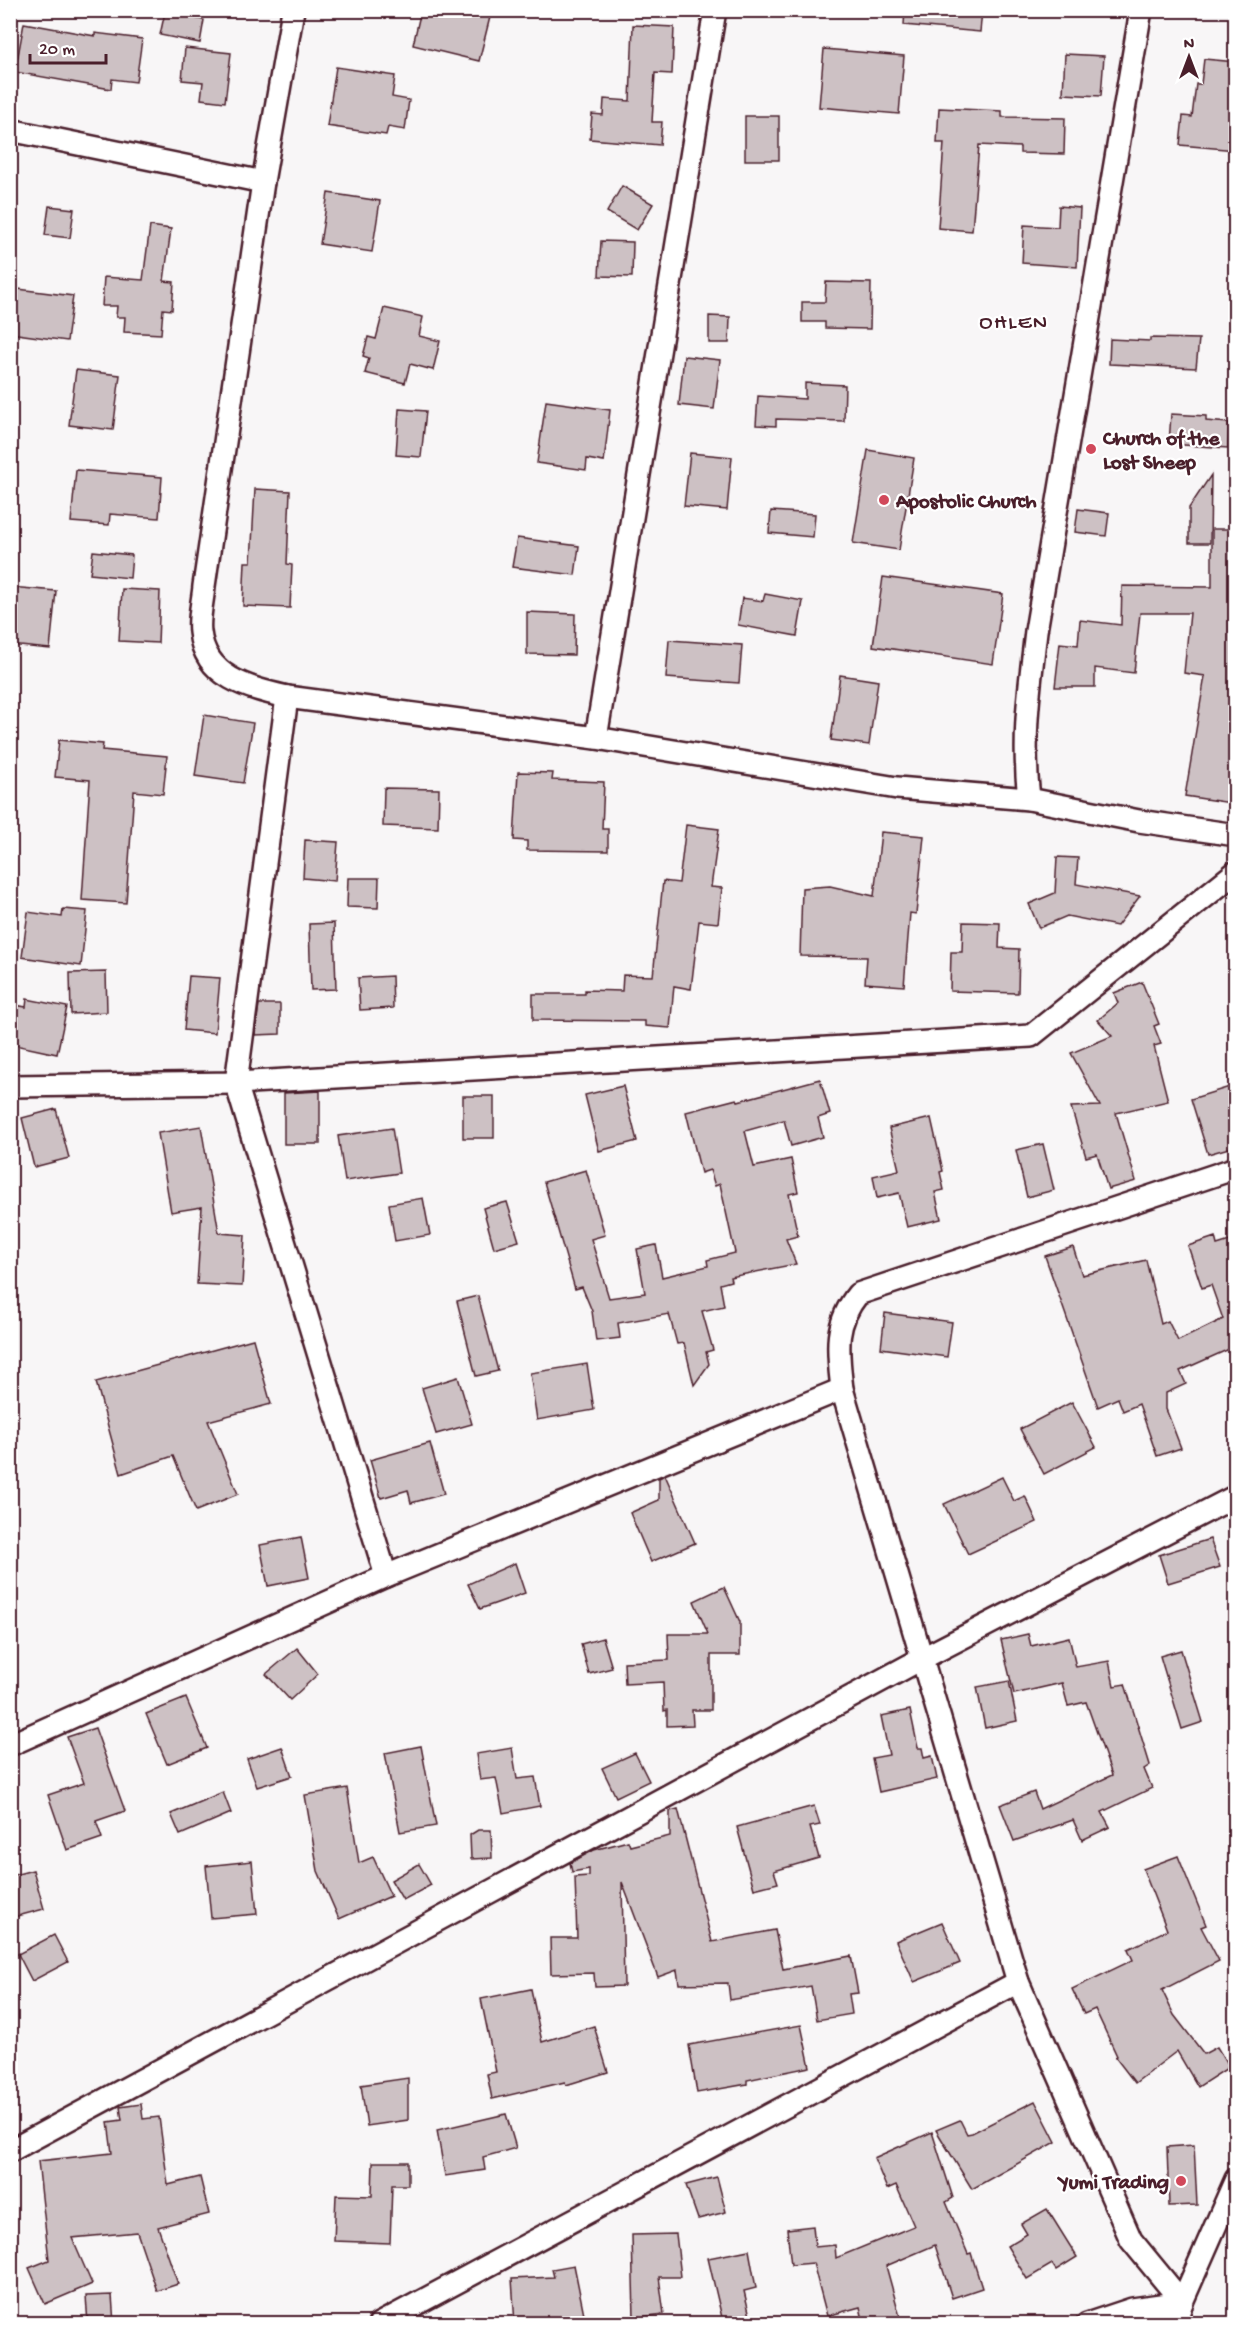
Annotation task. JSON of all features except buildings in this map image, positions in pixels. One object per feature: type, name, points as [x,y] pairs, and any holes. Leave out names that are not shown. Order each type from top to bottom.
[{"type":"street","points":[[293,10],[263,182],[199,630],[203,649],[211,664],[243,686],[286,697],[596,738],[897,788],[1029,799],[1139,821],[1236,835]]},
{"type":"street","points":[[596,738],[715,10]]},
{"type":"street","points":[[1029,799],[1024,757],[1026,714],[1036,631],[1142,10]]},
{"type":"street","points":[[10,130],[263,182]]},
{"type":"street","points":[[286,697],[236,1083],[386,1576]]},
{"type":"street","points":[[10,1086],[236,1083],[1031,1036],[1236,872]]},
{"type":"street","points":[[1182,2302],[1131,2240],[1018,1982],[842,1389],[837,1346],[845,1311],[858,1294],[1236,1168]]},
{"type":"street","points":[[10,1745],[386,1576],[842,1389]]},
{"type":"street","points":[[10,2151],[923,1658],[1236,1496]]},
{"type":"street","points":[[379,2324],[1018,1982]]},
{"type":"street","points":[[1175,2324],[1182,2302],[1236,2179]]},
{"type":"street","points":[[1087,2324],[1132,2308],[1182,2302]]},
{"type":"place","name":"Church of the Lost Sheep","points":[[1091,449]]},
{"type":"place","name":"Apostolic Church","points":[[884,500]]},
{"type":"place","name":"Yumi Trading","points":[[1181,2181]]},
{"type":"district","name":"OHLEN","points":[[1014,320]]}]
